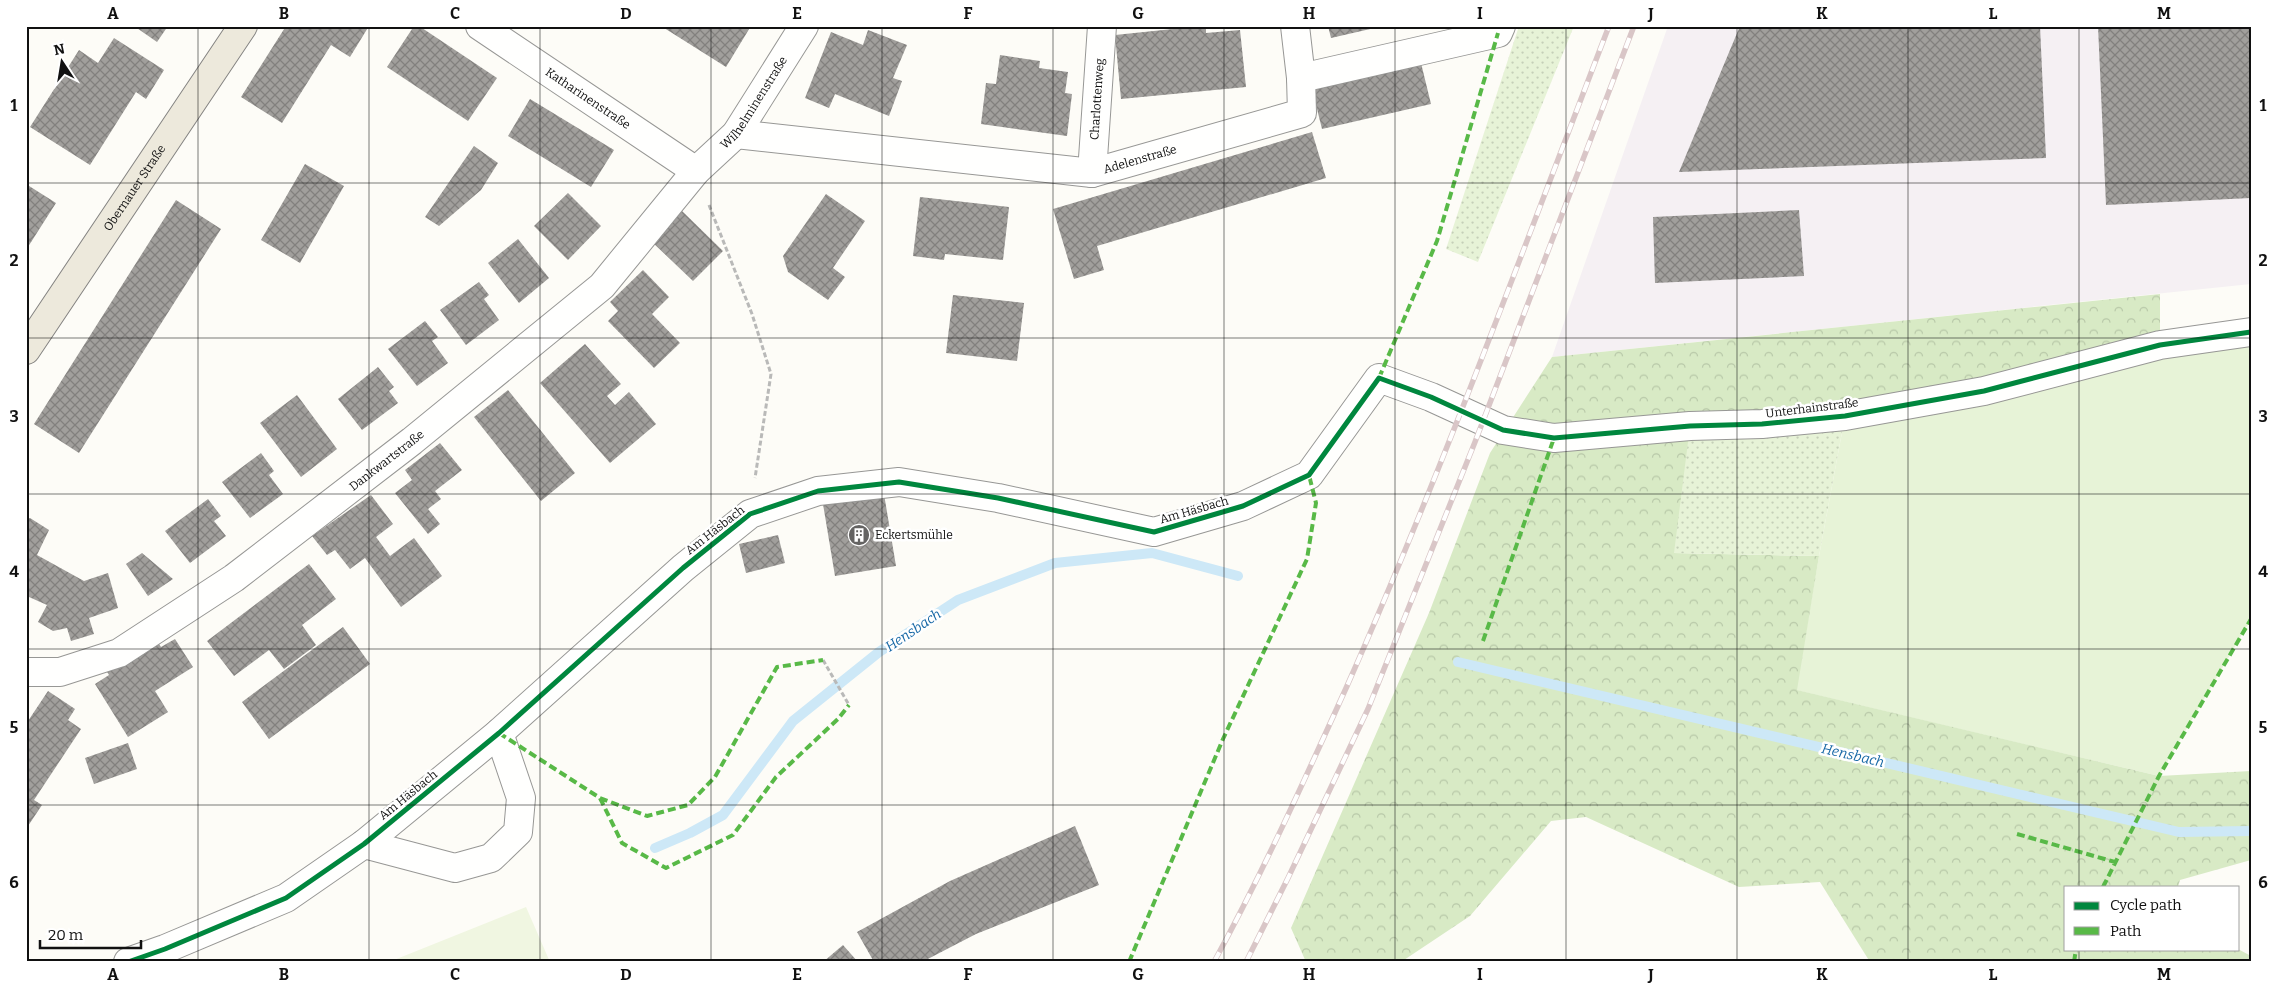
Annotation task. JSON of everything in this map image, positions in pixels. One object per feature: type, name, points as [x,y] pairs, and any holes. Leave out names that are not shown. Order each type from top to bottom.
[{"type":"main road","name":"Obernauer Straße","points":[[26,350],[243,26]]},
{"type":"street","name":"Katharinenstraße","points":[[480,26],[696,171]]},
{"type":"street","name":"Wilhelminenstraße","points":[[696,171],[736,134],[804,26]]},
{"type":"street","name":"Charlottenweg","points":[[1092,173],[1102,26]]},
{"type":"street","points":[[1295,26],[1301,78],[1500,30]]},
{"type":"street","name":"Adelenstraße","points":[[736,134],[1092,173],[1302,113],[1301,78]]},
{"type":"street","name":"Dankwartstraße","points":[[26,672],[60,672],[119,653],[234,578],[412,441],[602,286],[696,171]]},
{"type":"street","name":"Unterhainstraße","points":[[1379,378],[1431,396],[1503,430],[1554,438],[1690,426],[1762,424],[1845,416],[1984,391],[2160,346],[2251,332]]},
{"type":"street","name":"Am Häsbach","points":[[128,962],[165,949],[286,898],[364,844],[499,733],[683,568],[750,514],[818,491],[898,482],[998,498],[1154,532],[1243,506],[1309,475],[1379,378]]},
{"type":"street","points":[[364,844],[455,868],[491,858],[518,832],[521,798],[499,733]]},
{"type":"path","points":[[696,171],[752,314],[771,374],[750,514]]},
{"type":"path","points":[[823,660],[849,705]]},
{"type":"shaded area","points":[[1668,26],[2251,26],[2251,284],[1552,357]]},
{"type":"green space","points":[[1519,26],[1574,26],[1478,262],[1446,249]]},
{"type":"green space","points":[[2160,294],[2160,345],[1845,416],[1674,553],[1819,556],[1797,690],[2159,776],[2251,771],[2251,860],[2180,880],[2178,886],[2064,886],[2064,950],[2240,950],[2251,956],[2251,962],[1870,962],[1820,882],[1739,887],[1586,817],[1551,821],[1470,916],[1401,962],[1306,962],[1291,928],[1429,613],[1490,453],[1552,357]]},
{"type":"green space","points":[[2251,332],[2251,619],[2159,776],[1796,690],[1845,416]]},
{"type":"green space","points":[[1845,416],[1819,556],[1674,553],[1690,426]]},
{"type":"green space","points":[[526,907],[550,962],[389,962]]},
{"type":"building","points":[[134,26],[168,26],[157,42]]},
{"type":"building","points":[[286,26],[369,26],[350,57],[331,45],[282,123],[241,97]]},
{"type":"building","points":[[414,26],[419,26],[497,78],[468,121],[387,67]]},
{"type":"building","points":[[661,26],[751,26],[726,67]]},
{"type":"building","points":[[1206,26],[1206,33],[1240,30],[1246,87],[1121,99],[1115,35]]},
{"type":"building","points":[[1328,26],[1378,26],[1379,27],[1331,38]]},
{"type":"building","points":[[1740,26],[2040,26],[2046,158],[1679,172]]},
{"type":"building","points":[[2098,26],[2251,26],[2251,198],[2106,205]]},
{"type":"building","points":[[868,30],[907,45],[893,78],[902,81],[889,116],[835,94],[829,108],[805,98],[831,32],[863,45]]},
{"type":"building","points":[[114,38],[164,70],[146,99],[136,92],[90,165],[30,127],[79,50],[98,63]]},
{"type":"building","points":[[1000,55],[1040,61],[1039,68],[1068,72],[1065,93],[1072,94],[1067,136],[981,124],[986,83],[996,84]]},
{"type":"building","points":[[1421,63],[1431,104],[1322,129],[1312,89]]},
{"type":"building","points":[[530,99],[614,150],[591,187],[508,136]]},
{"type":"building","points":[[1312,132],[1326,178],[1097,246],[1104,270],[1074,279],[1053,209]]},
{"type":"building","points":[[474,146],[498,163],[481,190],[439,226],[425,217]]},
{"type":"building","points":[[305,164],[344,186],[300,263],[261,240]]},
{"type":"building","points":[[26,184],[56,203],[26,250]]},
{"type":"building","points":[[568,193],[601,226],[568,260],[534,226]]},
{"type":"building","points":[[826,194],[865,221],[833,268],[845,277],[828,300],[788,272],[783,256]]},
{"type":"building","points":[[920,197],[1009,207],[1003,260],[945,254],[944,260],[913,256]]},
{"type":"building","points":[[176,200],[221,229],[79,453],[34,424]]},
{"type":"building","points":[[680,209],[723,251],[693,281],[650,240]]},
{"type":"building","points":[[1799,210],[1804,276],[1655,283],[1653,217]]},
{"type":"building","points":[[518,239],[549,278],[519,303],[488,263]]},
{"type":"building","points":[[643,270],[669,297],[652,314],[680,343],[654,368],[608,321],[618,311],[610,302]]},
{"type":"building","points":[[479,282],[489,295],[484,299],[499,320],[466,345],[440,310]]},
{"type":"building","points":[[953,295],[1024,303],[1017,361],[946,353]]},
{"type":"building","points":[[425,321],[438,337],[432,341],[448,363],[417,386],[388,349]]},
{"type":"building","points":[[585,344],[621,384],[607,396],[615,405],[629,392],[656,424],[610,463],[540,383]]},
{"type":"building","points":[[378,367],[394,387],[389,391],[398,403],[362,430],[338,399]]},
{"type":"building","points":[[508,390],[575,473],[541,501],[474,417]]},
{"type":"building","points":[[297,395],[337,449],[301,477],[260,423]]},
{"type":"building","points":[[440,443],[462,470],[435,491],[441,499],[428,509],[440,524],[428,534],[395,493],[412,480],[405,470]]},
{"type":"building","points":[[261,453],[274,471],[269,475],[283,494],[250,518],[222,482]]},
{"type":"building","name":"Eckertsmühle","points":[[884,494],[896,566],[835,576],[823,504]]},
{"type":"building","points":[[371,495],[393,524],[376,537],[390,556],[414,538],[442,576],[401,607],[365,558],[350,569],[335,550],[327,555],[312,536]]},
{"type":"building","points":[[208,499],[221,516],[214,521],[226,536],[190,563],[165,531]]},
{"type":"building","points":[[30,518],[49,530],[37,555],[84,581],[108,573],[118,608],[89,618],[94,634],[71,641],[67,628],[53,631],[38,622],[47,605],[29,597],[26,598],[26,519]]},
{"type":"building","points":[[778,535],[785,563],[746,573],[739,544]]},
{"type":"building","points":[[142,553],[173,579],[148,596],[126,564]]},
{"type":"building","points":[[309,564],[336,599],[302,625],[316,645],[284,669],[269,650],[234,676],[207,641]]},
{"type":"building","points":[[343,627],[370,664],[269,739],[242,702]]},
{"type":"building","points":[[154,636],[161,647],[175,639],[193,667],[155,691],[168,712],[128,737],[95,684],[109,675],[104,667]]},
{"type":"building","points":[[48,691],[75,709],[68,720],[81,729],[34,800],[42,805],[26,829],[26,724]]},
{"type":"building","points":[[128,743],[137,769],[94,784],[85,758]]},
{"type":"building","points":[[1075,826],[1099,885],[976,934],[922,962],[874,962],[857,932],[950,881]]},
{"type":"building","points":[[843,945],[858,962],[823,962]]},
{"type":"waterway","name":"Hensbach","points":[[655,848],[690,833],[723,815],[793,721],[879,652],[958,600],[1055,563],[1152,553],[1238,576]]},
{"type":"waterway","name":"Hensbach","points":[[1458,662],[2179,832],[2251,831]]},
{"type":"railway","points":[[1214,962],[1250,894],[1283,825],[1347,686],[1382,604],[1450,440],[1609,26]]},
{"type":"railway","points":[[1246,962],[1368,709],[1475,442],[1634,26]]},
{"type":"marked path","points":[[1379,378],[1437,241],[1498,33]]},
{"type":"marked path","points":[[1483,641],[1554,438]]},
{"type":"marked path","points":[[1129,962],[1223,739],[1307,559],[1316,503],[1309,475]]},
{"type":"marked path","points":[[2104,886],[2159,776],[2251,619]]},
{"type":"marked path","points":[[499,733],[600,798],[647,816],[688,805],[715,777],[777,667],[823,660]]},
{"type":"marked path","points":[[600,798],[622,843],[666,868],[733,835],[776,777],[838,719],[849,705]]},
{"type":"marked path","points":[[2017,834],[2115,862]]},
{"type":"marked path","points":[[2074,962],[2076,950]]},
{"type":"cycle path","points":[[128,962],[165,949],[286,898],[364,844],[499,733],[683,568],[750,514],[818,491],[899,482],[998,498],[1154,532],[1243,506],[1309,475],[1379,378],[1431,397],[1503,430],[1554,438],[1690,426],[1762,424],[1845,416],[1984,391],[2160,345],[2251,332]]},
{"type":"place","name":"Eckertsmühle","points":[[859,535]]}]
